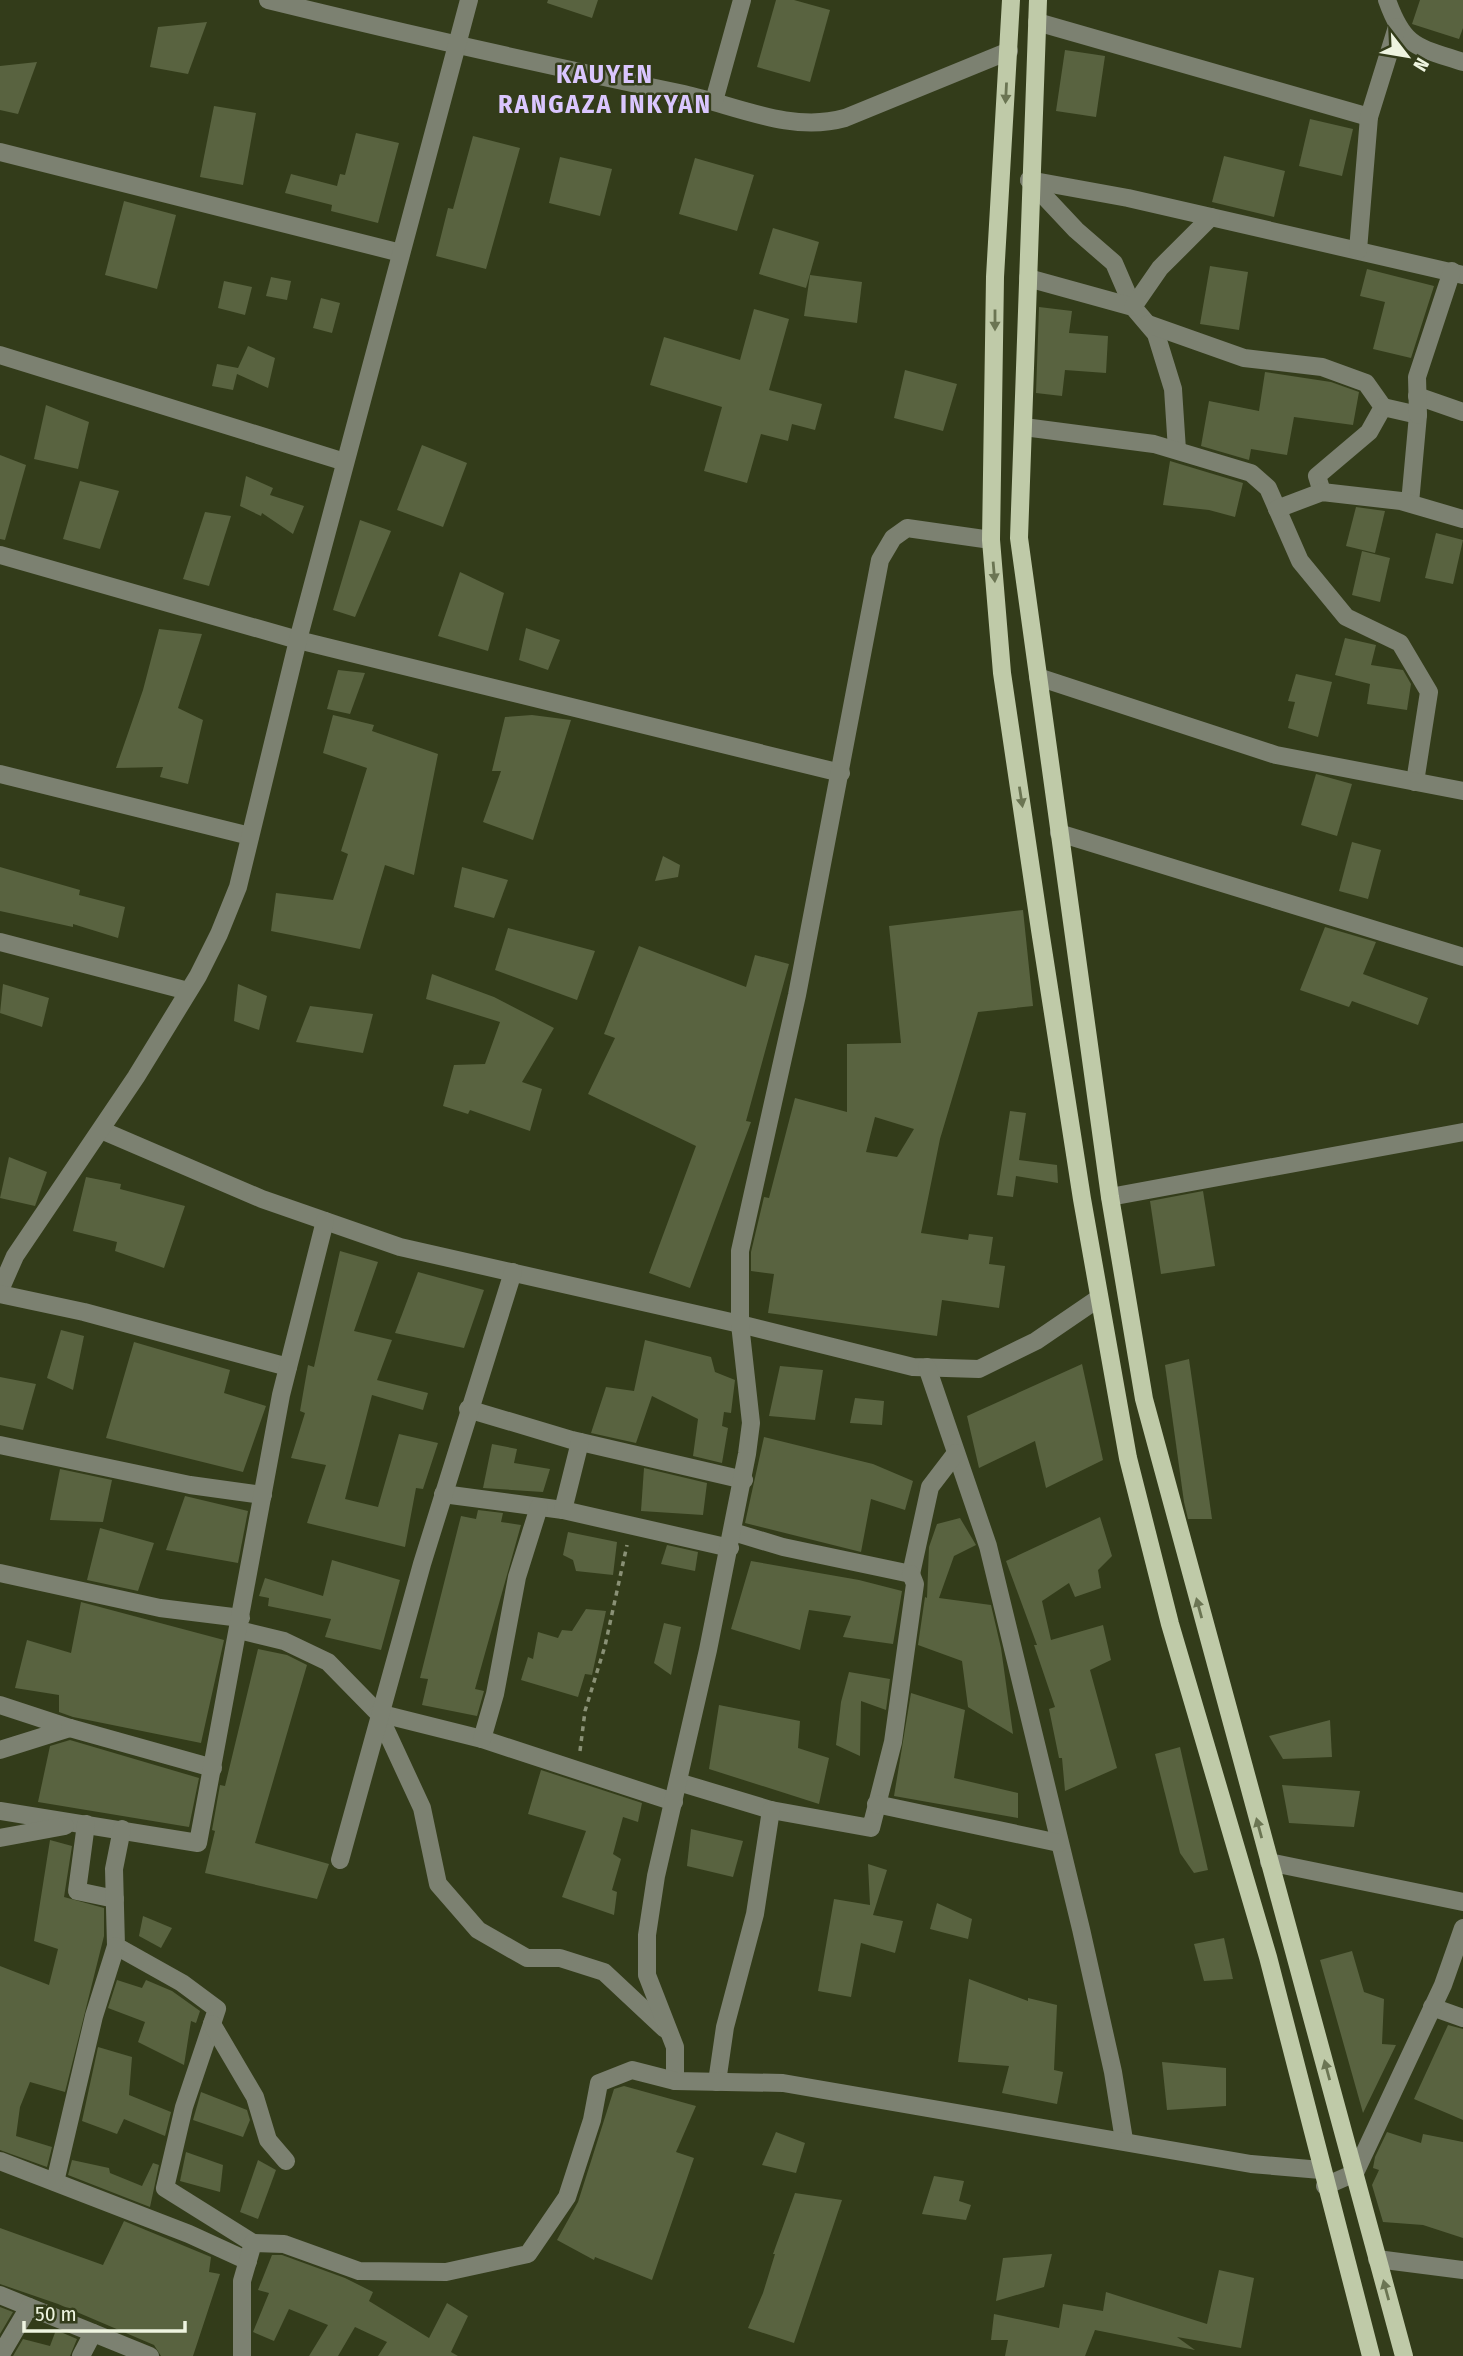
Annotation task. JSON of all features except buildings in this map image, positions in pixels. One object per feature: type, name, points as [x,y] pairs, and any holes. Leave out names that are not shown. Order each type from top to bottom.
[{"type":"main road","points":[[1011,0],[996,277],[991,540],[1002,673],[1099,1298],[1128,1458],[1170,1624],[1268,1957],[1371,2356]]},
{"type":"main road","points":[[1038,0],[1029,180],[1019,538],[1110,1197],[1144,1399],[1404,2356]]},
{"type":"street","points":[[268,0],[457,47],[714,101],[798,124],[822,124],[845,118],[1009,51]]},
{"type":"street","points":[[288,1367],[0,1292],[15,1256],[101,1130],[188,991],[219,934],[238,887],[298,640],[469,0]]},
{"type":"street","points":[[714,101],[742,0]]},
{"type":"street","points":[[1387,0],[1397,27],[1415,46],[1463,62]]},
{"type":"street","points":[[1037,22],[1369,117]]},
{"type":"street","points":[[1358,250],[1369,117],[1397,27]]},
{"type":"street","points":[[0,152],[401,253]]},
{"type":"street","points":[[1029,180],[1128,198],[1458,273],[1417,377],[1418,415],[1410,503]]},
{"type":"street","points":[[1029,180],[1114,263],[1133,307],[1156,334],[1173,389],[1177,450]]},
{"type":"street","points":[[1133,307],[1160,268],[1211,217]]},
{"type":"street","points":[[1028,278],[1133,307]]},
{"type":"street","points":[[1147,324],[1244,358],[1333,371],[1366,383],[1383,407],[1418,415]]},
{"type":"street","points":[[0,355],[345,462]]},
{"type":"street","points":[[1417,396],[1463,412]]},
{"type":"street","points":[[1322,492],[1317,476],[1369,432],[1383,407]]},
{"type":"street","points":[[1024,427],[1154,444],[1251,473],[1268,488],[1300,561],[1346,617],[1400,643],[1429,692],[1415,782]]},
{"type":"street","points":[[1277,509],[1322,492],[1410,503],[1463,519]]},
{"type":"street","points":[[675,2081],[675,2047],[647,1975],[646,1959],[656,1876],[744,1480],[751,1423],[740,1324],[740,1251],[797,995],[880,560],[893,538],[907,528],[991,540]]},
{"type":"street","points":[[0,555],[298,640],[841,773]]},
{"type":"street","points":[[1038,677],[1276,755],[1463,791]]},
{"type":"street","points":[[0,774],[250,836]]},
{"type":"street","points":[[1059,833],[1463,957]]},
{"type":"street","points":[[0,942],[188,991]]},
{"type":"street","points":[[101,1130],[262,1199],[400,1247],[740,1324],[913,1367],[979,1369],[1037,1341],[1099,1298]]},
{"type":"street","points":[[1110,1197],[1463,1132]]},
{"type":"street","points":[[0,1811],[198,1843],[288,1367],[325,1221]]},
{"type":"street","points":[[340,1860],[378,1713],[468,1409],[513,1272]]},
{"type":"street","points":[[927,1367],[988,1546],[1113,2072],[1124,2140]]},
{"type":"street","points":[[468,1409],[580,1441],[744,1480]]},
{"type":"street","points":[[563,1510],[580,1441]]},
{"type":"street","points":[[0,1445],[190,1485],[263,1496]]},
{"type":"street","points":[[678,1782],[771,1810],[871,1828],[893,1742],[915,1584],[911,1574],[930,1487],[956,1453]]},
{"type":"street","points":[[443,1494],[563,1510],[633,1526],[783,1547],[911,1574]]},
{"type":"street","points":[[482,1739],[495,1695],[517,1577],[539,1507]]},
{"type":"street","points":[[0,1573],[240,1624],[328,1662],[378,1713],[422,1808],[438,1884],[478,1930],[527,1958],[560,1958],[604,1972],[670,2034]]},
{"type":"street","points":[[0,1706],[214,1768]]},
{"type":"street","points":[[378,1713],[482,1739],[674,1802]]},
{"type":"street","points":[[0,1750],[70,1728]]},
{"type":"street","points":[[876,1804],[1059,1843]]},
{"type":"street","points":[[717,2082],[725,2027],[755,1914],[771,1810]]},
{"type":"street","points":[[0,1838],[80,1824]]},
{"type":"street","points":[[80,1824],[77,1891],[115,1899]]},
{"type":"street","points":[[55,2182],[94,2016],[116,1946],[114,1869],[122,1829]]},
{"type":"street","points":[[1269,1862],[1463,1902]]},
{"type":"street","points":[[116,1946],[182,1983],[217,2009],[184,2106],[165,2188],[253,2243],[284,2244],[359,2271],[446,2272],[528,2254],[566,2197],[592,2120],[599,2083],[632,2070],[675,2081],[783,2083],[1124,2140],[1323,2178],[1355,2173],[1432,2007],[1463,1928]]},
{"type":"street","points":[[1432,2007],[1463,2018]]},
{"type":"street","points":[[212,2024],[255,2097],[268,2140],[286,2161]]},
{"type":"street","points":[[0,2161],[189,2234],[248,2262]]},
{"type":"street","points":[[242,2356],[242,2281],[253,2243]]},
{"type":"street","points":[[1377,2259],[1463,2270]]},
{"type":"street","points":[[0,2295],[150,2356]]},
{"type":"street","points":[[0,2356],[29,2307]]},
{"type":"street","points":[[81,2356],[93,2333]]},
{"type":"path","points":[[578,1770],[585,1711],[605,1646],[618,1576],[633,1526]]},
{"type":"district","name":"KAUYEN RANGAZA INKYAN","points":[[605,88]]}]
